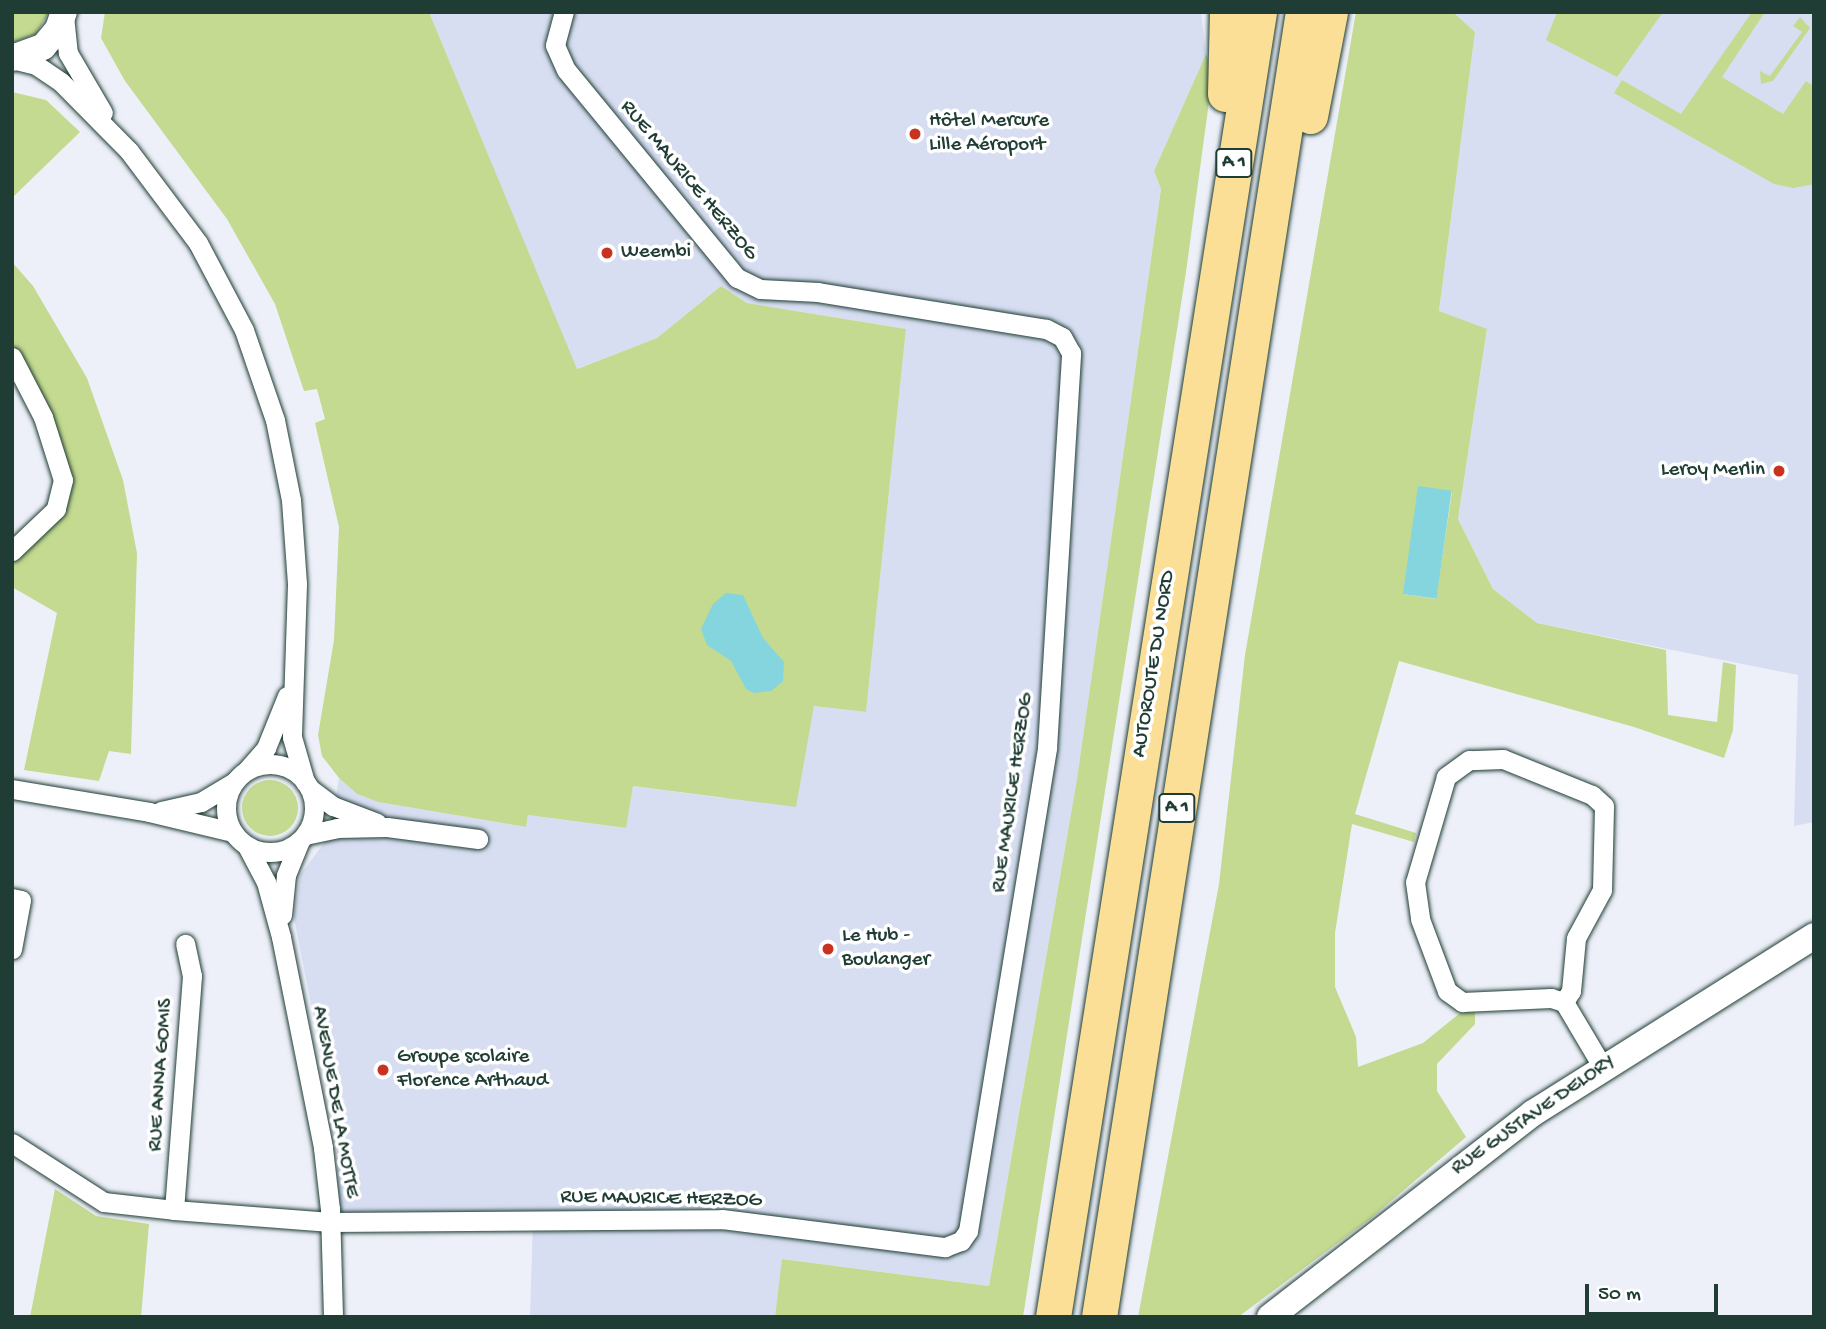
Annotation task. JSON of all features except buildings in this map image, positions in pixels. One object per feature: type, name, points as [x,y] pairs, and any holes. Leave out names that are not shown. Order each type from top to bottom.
[{"type":"highway","points":[[1209,314],[1199,287],[1227,73],[1227,12]]},
{"type":"highway","name":"AUTOROUTE DU NORD","points":[[1053,1317],[1209,314],[1259,12]]},
{"type":"highway","name":"AUTOROUTE DU NORD","points":[[1099,1317],[1303,12]]},
{"type":"highway","points":[[1257,300],[1290,225],[1330,12]]},
{"type":"street","name":"RUE MAURICE HERZOG","points":[[12,1143],[104,1202],[174,1210],[331,1222],[722,1219],[944,1247],[961,1241],[969,1225],[1047,748],[1071,354],[1062,337],[1046,329],[818,292],[760,289],[737,278],[566,70],[555,45],[564,12]]},
{"type":"street","points":[[12,59],[43,47],[64,13]]},
{"type":"street","points":[[64,13],[65,40],[74,64],[129,151],[198,243],[240,322],[262,378],[285,460],[294,523],[298,595],[293,668],[292,748],[307,785],[314,812],[302,838]]},
{"type":"street","points":[[12,59],[36,65],[57,79],[129,151]]},
{"type":"street","points":[[12,357],[43,417],[63,480],[56,509],[12,551]]},
{"type":"street","points":[[293,668],[273,734],[240,776],[225,811],[232,832],[247,846],[270,853],[302,838],[337,828],[387,827],[478,839]]},
{"type":"street","points":[[1564,1002],[1571,991],[1576,938],[1602,890],[1604,806],[1592,794],[1503,759],[1469,760],[1446,777],[1415,882],[1420,919],[1447,991],[1462,1002],[1551,998],[1564,1002],[1602,1066]]},
{"type":"street","points":[[149,812],[201,802],[240,776],[278,765],[333,806],[387,827]]},
{"type":"street","points":[[12,789],[149,812],[232,832]]},
{"type":"street","name":"AVENUE DE LA MOTTE","points":[[281,937],[286,875],[302,838]]},
{"type":"street","name":"AVENUE DE LA MOTTE","points":[[247,846],[266,882],[281,937],[325,1161],[331,1222],[333,1317]]},
{"type":"street","points":[[12,898],[21,900],[12,950]]},
{"type":"street","name":"RUE GUSTAVE DELORY","points":[[1270,1317],[1459,1167],[1602,1066],[1814,936]]},
{"type":"street","name":"RUE ANNA GOMIS","points":[[174,1210],[192,976],[186,944]]},
{"type":"shaded area","points":[[429,12],[1201,12],[1206,54],[1154,171],[1161,189],[1077,779],[989,1286],[783,1259],[775,1317],[530,1317],[533,1218],[356,1216],[338,1212],[337,1134],[294,918],[300,875],[330,835],[339,778],[357,794],[378,802],[526,827],[528,815],[625,828],[633,786],[722,798],[814,706],[866,712],[906,329],[747,303],[721,286],[657,338],[576,369]]},
{"type":"shaded area","points":[[1453,12],[1814,12],[1814,822],[1794,826],[1798,675],[1537,623],[1493,589],[1458,519],[1487,330],[1439,311],[1475,32]]},
{"type":"green space","points":[[12,12],[49,12],[36,34],[12,43]]},
{"type":"green space","points":[[105,12],[429,12],[577,369],[657,338],[721,286],[747,303],[906,329],[866,712],[814,706],[796,807],[633,786],[626,828],[528,815],[526,827],[378,802],[357,794],[339,778],[322,756],[318,735],[334,640],[339,527],[315,423],[325,419],[317,389],[304,391],[275,304],[227,219],[125,81],[101,38]]},
{"type":"green space","points":[[1356,12],[1453,12],[1475,32],[1439,311],[1487,329],[1458,519],[1493,589],[1537,623],[1666,650],[1668,715],[1717,722],[1723,662],[1736,665],[1733,730],[1724,758],[1634,727],[1399,661],[1355,814],[1416,833],[1414,842],[1352,824],[1335,933],[1335,987],[1356,1037],[1358,1067],[1423,1043],[1460,1013],[1475,1012],[1475,1024],[1437,1064],[1437,1091],[1466,1137],[1370,1219],[1238,1317],[1138,1317],[1219,884],[1245,655]],"holes":[[[1419,487],[1452,492],[1436,599],[1403,594]]]},
{"type":"green space","points":[[1557,12],[1663,12],[1617,77],[1546,40]]},
{"type":"green space","points":[[1752,12],[1765,12],[1722,77],[1783,114],[1806,81],[1814,86],[1814,184],[1793,188],[1774,184],[1614,93],[1622,80],[1681,114]]},
{"type":"green space","points":[[1800,17],[1810,28],[1773,81],[1761,84],[1760,71],[1770,76],[1802,32],[1793,26]]},
{"type":"green space","points":[[1206,54],[1213,72],[1186,272],[1023,1317],[775,1317],[782,1259],[989,1286],[1077,779],[1161,189],[1154,171]]},
{"type":"green space","points":[[12,92],[46,100],[80,132],[12,198]]},
{"type":"green space","points":[[12,262],[33,286],[87,378],[123,480],[137,553],[131,754],[109,751],[99,781],[24,770],[57,613],[12,587],[12,560],[65,503],[32,379],[12,346]]},
{"type":"green space","points":[[270,780],[281,782],[290,788],[296,797],[296,819],[290,828],[281,834],[270,836],[259,834],[250,828],[244,819],[242,808],[244,797],[250,788],[259,782]]},
{"type":"green space","points":[[55,1189],[96,1216],[149,1224],[141,1317],[30,1317]]},
{"type":"water","points":[[1418,486],[1452,491],[1436,599],[1403,594]]},
{"type":"water","points":[[726,593],[743,595],[763,638],[784,662],[783,681],[771,691],[754,693],[746,689],[731,661],[707,645],[701,629],[713,604]]},
{"type":"place","name":"Hôtel Mercure Lille Aéroport","points":[[915,134]]},
{"type":"place","name":"Weembi","points":[[607,253]]},
{"type":"place","name":"Leroy Merlin","points":[[1779,471]]},
{"type":"place","name":"Le Hub - Boulanger","points":[[828,949]]},
{"type":"place","name":"Groupe scolaire Florence Arthaud","points":[[383,1070]]}]
